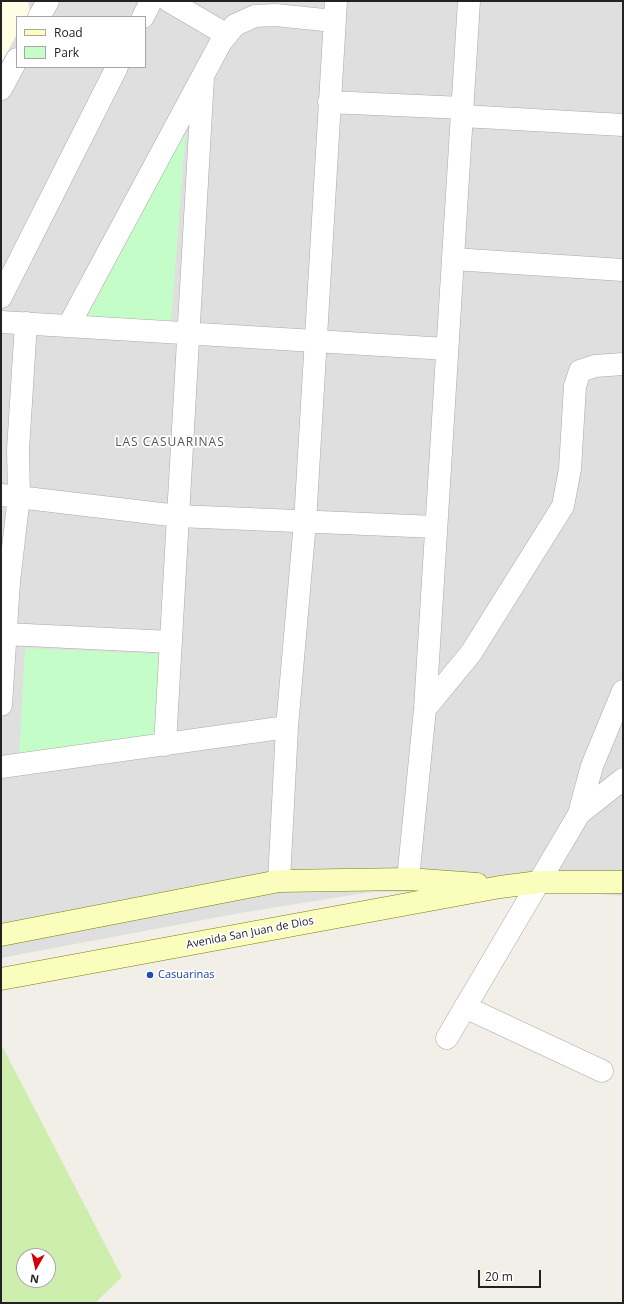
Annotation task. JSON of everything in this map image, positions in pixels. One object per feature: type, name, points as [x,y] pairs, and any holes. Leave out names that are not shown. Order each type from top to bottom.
[{"type":"main road","name":"Avenida San Juan de Dios","points":[[1,935],[279,881],[408,879],[500,887]]},
{"type":"main road","name":"Avenida San Juan de Dios","points":[[1,980],[500,887],[539,882],[623,882]]},
{"type":"street","points":[[40,16],[48,1]]},
{"type":"street","points":[[144,16],[151,1]]},
{"type":"street","points":[[169,1],[227,34]]},
{"type":"street","points":[[408,879],[425,710],[469,1]]},
{"type":"street","points":[[69,326],[220,42],[235,25],[256,9],[275,15],[335,11],[305,522],[286,727],[279,881]]},
{"type":"street","points":[[1,89],[16,61]]},
{"type":"street","points":[[1,296],[117,68]]},
{"type":"street","points":[[165,745],[203,76]]},
{"type":"street","points":[[329,102],[623,125]]},
{"type":"street","points":[[453,259],[623,270]]},
{"type":"street","points":[[1,322],[447,349]]},
{"type":"street","points":[[1,705],[9,582],[10,496],[18,450],[26,323]]},
{"type":"street","points":[[425,710],[471,653],[563,506],[570,469],[575,386],[580,371],[595,366],[623,364]]},
{"type":"street","points":[[10,496],[178,516],[436,527]]},
{"type":"street","points":[[6,634],[171,642]]},
{"type":"street","points":[[447,1038],[578,814],[592,766],[623,691]]},
{"type":"street","points":[[1,767],[286,727]]},
{"type":"street","points":[[578,814],[623,779]]},
{"type":"street","points":[[465,1008],[602,1071]]},
{"type":"shaded area","points":[[1,1],[623,1],[623,896],[563,891],[371,892],[240,913],[1,958]]},
{"type":"shaded area","points":[[1,1],[28,1],[30,11],[27,16],[16,16],[16,36],[1,63]]},
{"type":"green space","points":[[186,127],[171,324],[86,319]]},
{"type":"green space","points":[[25,648],[158,654],[157,738],[19,757]]},
{"type":"green space","points":[[1,1044],[122,1277],[95,1303],[1,1303]]},
{"type":"place","name":"Casuarinas","points":[[150,975]]},
{"type":"district","name":"LAS CASUARINAS","points":[[170,443]]}]
